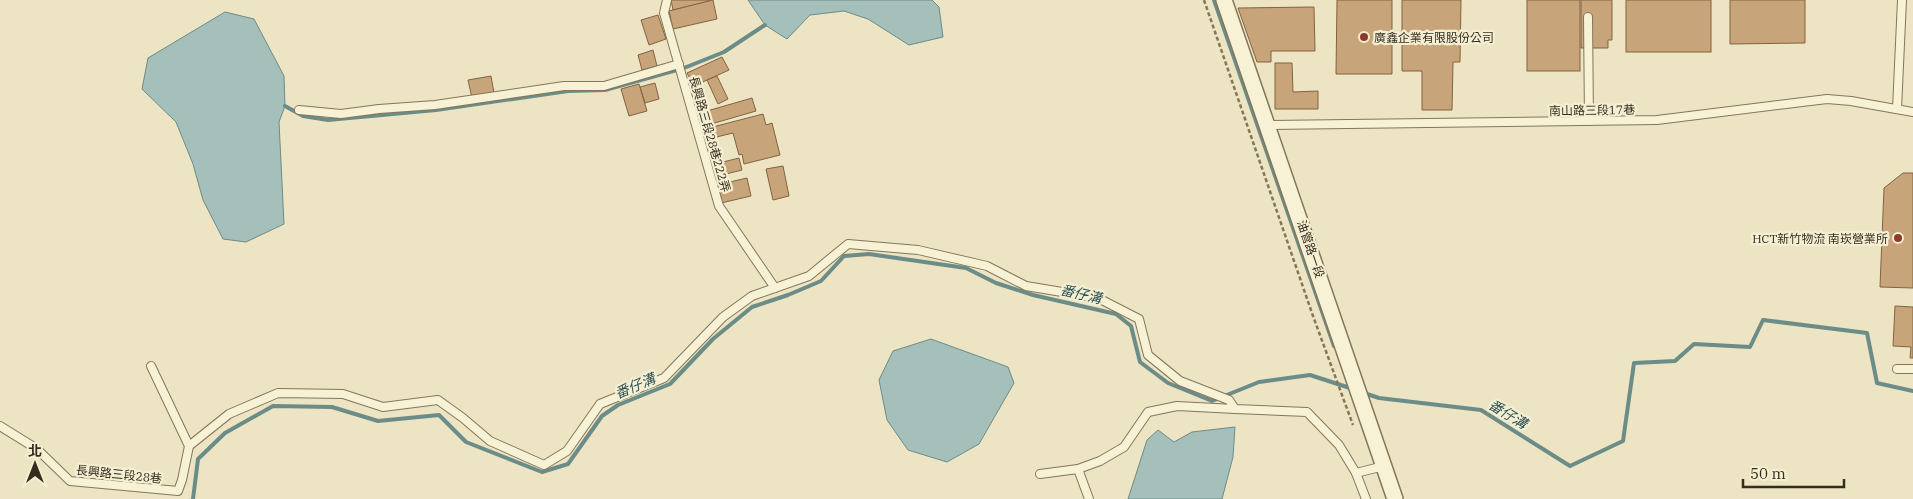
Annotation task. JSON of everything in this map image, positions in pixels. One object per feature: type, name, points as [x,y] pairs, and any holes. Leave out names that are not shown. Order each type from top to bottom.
[{"type":"street","name":"油管路一段","points":[[1224,0],[1395,499]]},
{"type":"lane","name":"長興路三段28巷222弄","points":[[667,0],[664,13],[719,206],[775,288]]},
{"type":"lane","points":[[1897,109],[1902,0]]},
{"type":"lane","points":[[1588,16],[1589,121]]},
{"type":"lane","points":[[300,110],[341,114],[436,105],[564,86],[604,86],[679,64]]},
{"type":"lane","name":"南山路三段17巷","points":[[1268,125],[1666,119],[1827,99],[1851,100],[1913,112]]},
{"type":"lane","points":[[151,366],[189,446],[229,414],[278,393],[343,394],[382,407],[438,400],[490,441],[544,465],[566,451],[600,404],[664,378],[723,317],[752,296],[809,276],[848,244],[918,250],[987,266],[1026,286],[1098,298],[1139,319],[1148,355],[1180,382],[1229,400],[1235,409]]},
{"type":"lane","points":[[1897,369],[1913,369]]},
{"type":"lane","points":[[1040,474],[1078,470],[1100,461],[1124,447],[1148,412],[1177,406],[1307,412],[1339,445],[1356,473],[1366,499]]},
{"type":"lane","name":"長興路三段28巷","points":[[0,426],[37,449],[70,481],[79,482],[178,491],[189,446]]},
{"type":"lane","points":[[1356,473],[1384,466]]},
{"type":"lane","points":[[1078,470],[1090,499]]},
{"type":"path","points":[[1204,0],[1340,390]]},
{"type":"water","points":[[748,0],[932,0],[939,7],[943,37],[909,45],[868,19],[844,11],[810,15],[787,39],[765,25]]},
{"type":"water","points":[[225,12],[254,19],[284,76],[285,106],[279,122],[284,224],[246,242],[223,239],[203,200],[193,164],[176,122],[142,89],[148,58]]},
{"type":"water","points":[[931,339],[1008,367],[1014,383],[979,444],[947,462],[908,450],[887,420],[879,380],[893,351]]},
{"type":"water","points":[[1235,427],[1233,457],[1222,499],[1128,499],[1147,440],[1158,430],[1174,442],[1192,432]]},
{"type":"building","points":[[671,0],[710,0],[710,1],[673,10]]},
{"type":"building","points":[[713,0],[717,19],[673,29],[669,11]]},
{"type":"building","name":"廣鑫企業有限股份公司","points":[[1337,0],[1392,0],[1392,74],[1336,74]]},
{"type":"building","points":[[1402,0],[1461,0],[1460,62],[1453,62],[1452,110],[1422,110],[1422,71],[1402,71]]},
{"type":"building","points":[[1527,0],[1580,0],[1580,71],[1527,71]]},
{"type":"building","points":[[1581,0],[1612,0],[1612,40],[1608,40],[1608,48],[1581,48]]},
{"type":"building","points":[[1626,0],[1711,0],[1711,52],[1626,52]]},
{"type":"building","points":[[1730,0],[1805,0],[1805,43],[1730,44]]},
{"type":"building","points":[[1314,7],[1315,51],[1271,51],[1271,62],[1257,62],[1238,8]]},
{"type":"building","points":[[658,15],[666,39],[649,45],[641,20]]},
{"type":"building","points":[[653,50],[657,66],[642,70],[638,55]]},
{"type":"building","points":[[722,57],[729,70],[694,86],[687,73]]},
{"type":"building","points":[[1275,63],[1292,63],[1293,92],[1318,91],[1318,109],[1275,109]]},
{"type":"building","points":[[491,76],[494,93],[472,98],[468,80]]},
{"type":"building","points":[[717,76],[728,99],[718,104],[707,80]]},
{"type":"building","points":[[655,83],[659,99],[645,103],[640,87]]},
{"type":"building","points":[[639,84],[647,111],[629,116],[621,89]]},
{"type":"building","points":[[752,98],[756,111],[701,127],[693,102],[703,99],[707,111]]},
{"type":"building","points":[[763,114],[766,125],[772,123],[780,155],[744,164],[742,154],[739,155],[733,133],[704,140],[701,130]]},
{"type":"building","points":[[739,158],[742,170],[714,177],[711,165]]},
{"type":"building","points":[[783,166],[789,196],[773,200],[766,169]]},
{"type":"building","name":"HCT新竹物流 南崁營業所","points":[[1903,173],[1913,173],[1913,288],[1880,287],[1884,188]]},
{"type":"building","points":[[747,178],[751,196],[721,203],[717,185]]},
{"type":"building","points":[[1895,306],[1913,307],[1913,358],[1910,358],[1911,347],[1893,346]]},
{"type":"waterway","points":[[1214,0],[1334,346]]},
{"type":"waterway","points":[[285,106],[303,116],[328,120],[436,110],[568,91],[605,90],[684,68],[724,52],[765,25]]},
{"type":"waterway","name":"番仔溝","points":[[193,499],[198,459],[225,433],[273,406],[332,407],[378,421],[439,415],[466,442],[542,472],[568,464],[602,416],[618,405],[670,384],[713,339],[752,307],[821,281],[844,256],[869,254],[966,268],[996,283],[1033,295],[1116,314],[1131,326],[1140,362],[1168,383],[1212,401],[1259,382],[1310,375],[1353,389]]},
{"type":"waterway","name":"番仔溝","points":[[1364,393],[1379,398],[1481,410],[1570,466],[1623,441],[1634,363],[1675,361],[1694,344],[1750,347],[1763,320],[1867,333],[1877,383],[1913,391]]},
{"type":"place","name":"廣鑫企業有限股份公司","points":[[1364,37]]},
{"type":"place","name":"HCT新竹物流 南崁營業所","points":[[1898,238]]}]
